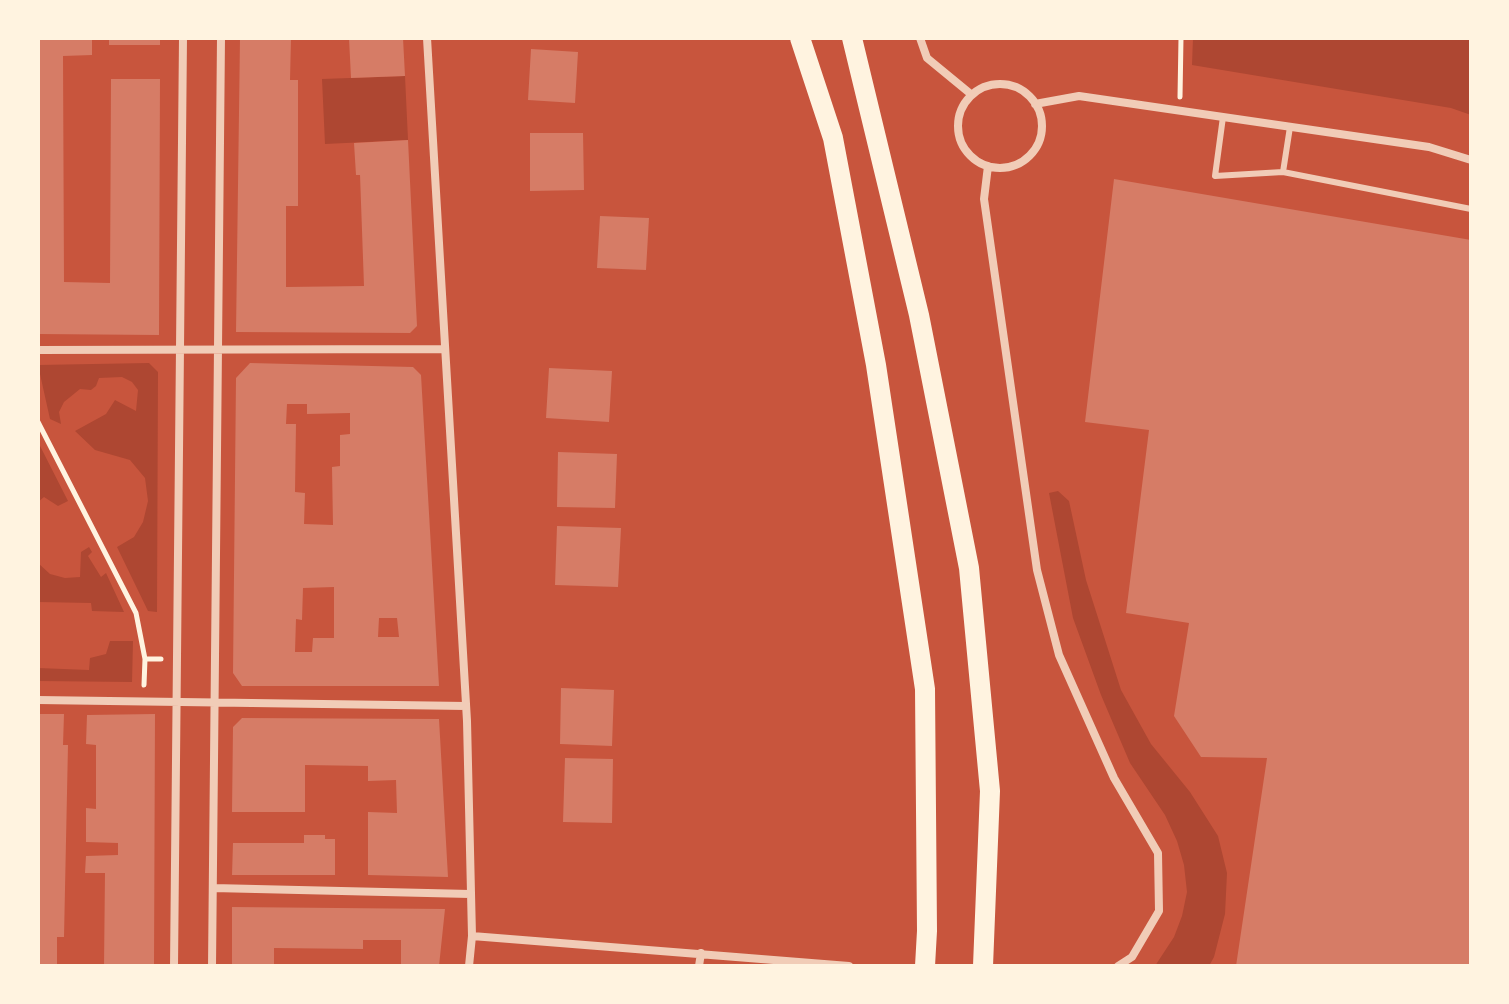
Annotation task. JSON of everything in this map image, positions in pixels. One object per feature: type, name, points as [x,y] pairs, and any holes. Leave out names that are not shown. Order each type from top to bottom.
[{"type":"highway","points":[[800,38],[836,153],[876,365],[925,689],[925,966]]},
{"type":"highway","points":[[852,38],[919,315],[969,568],[990,791],[983,966]]},
{"type":"street","points":[[174,966],[183,38]]},
{"type":"street","points":[[212,966],[221,38]]},
{"type":"street","points":[[427,38],[466,706],[472,936],[469,966]]},
{"type":"street","points":[[920,38],[927,58],[972,95]]},
{"type":"street","points":[[1003,83],[1017,87],[1035,104],[1042,124],[1039,142],[1019,163],[1005,168],[988,166],[975,160],[963,147],[958,133],[959,114],[980,89],[1003,83]]},
{"type":"street","points":[[1035,104],[1079,96],[1429,147],[1471,160]]},
{"type":"street","points":[[988,166],[984,199],[1037,570],[1059,655],[1114,778],[1158,853],[1159,911],[1132,957],[1118,966]]},
{"type":"street","points":[[38,350],[444,349]]},
{"type":"street","points":[[38,700],[466,706]]},
{"type":"street","points":[[213,888],[470,894]]},
{"type":"street","points":[[472,936],[849,966]]},
{"type":"street","points":[[699,966],[701,953]]},
{"type":"lane","points":[[1223,117],[1215,176],[1283,172],[1471,209]]},
{"type":"lane","points":[[1283,172],[1290,127]]},
{"type":"path","points":[[1180,110],[1181,38]]},
{"type":"path","points":[[38,422],[136,613],[145,659],[144,702]]},
{"type":"path","points":[[145,659],[177,659]]},
{"type":"shaded area","points":[[1193,38],[1471,38],[1471,115],[1451,108],[1192,65]]},
{"type":"shaded area","points":[[405,76],[408,140],[325,144],[322,79]]},
{"type":"shaded area","points":[[149,363],[158,372],[157,612],[148,611],[117,547],[134,537],[143,522],[148,501],[145,478],[130,460],[95,450],[75,431],[106,414],[115,400],[136,411],[138,390],[132,382],[122,377],[99,378],[91,390],[80,389],[64,402],[59,412],[61,424],[50,419],[38,365]]},
{"type":"shaded area","points":[[38,442],[68,501],[58,506],[44,497],[38,502]]},
{"type":"shaded area","points":[[1058,491],[1069,501],[1086,580],[1121,690],[1151,744],[1190,792],[1218,836],[1227,873],[1225,914],[1209,966],[1155,966],[1174,937],[1182,916],[1187,892],[1184,865],[1165,815],[1130,763],[1073,618],[1049,493]]},
{"type":"shaded area","points":[[89,547],[92,552],[88,556],[101,577],[106,573],[124,612],[92,611],[91,603],[38,602],[38,563],[50,574],[65,578],[80,577],[81,552]]},
{"type":"shaded area","points":[[110,641],[133,641],[132,682],[38,681],[38,668],[89,670],[90,658],[106,654]]},
{"type":"building","points":[[38,38],[92,38],[92,55],[63,56],[64,282],[110,283],[111,79],[160,79],[159,335],[38,334]]},
{"type":"building","points":[[109,38],[160,38],[160,45],[109,45]]},
{"type":"building","points":[[240,38],[291,38],[290,80],[298,80],[298,206],[286,206],[286,287],[364,286],[360,175],[356,175],[354,143],[408,140],[417,326],[410,333],[236,332]]},
{"type":"building","points":[[349,38],[403,38],[405,76],[351,78]]},
{"type":"building","points":[[531,49],[578,52],[575,103],[528,100]]},
{"type":"building","points":[[530,133],[583,133],[584,190],[530,191]]},
{"type":"building","points":[[1114,179],[1471,240],[1471,966],[1236,966],[1267,758],[1201,757],[1174,716],[1189,623],[1126,613],[1149,430],[1085,422]]},
{"type":"building","points":[[600,216],[649,218],[646,270],[597,268]]},
{"type":"building","points":[[250,363],[413,367],[421,375],[439,686],[242,686],[233,673],[236,378]],"holes":[[[287,404],[307,404],[307,414],[350,413],[350,434],[340,435],[340,466],[332,467],[333,525],[304,524],[305,493],[295,492],[296,424],[286,424]],[[334,587],[334,638],[313,638],[312,652],[295,652],[296,619],[302,620],[303,588]],[[379,618],[397,618],[399,637],[378,637]]]},
{"type":"building","points":[[549,368],[612,371],[609,422],[546,418]]},
{"type":"building","points":[[558,452],[617,454],[615,508],[557,507]]},
{"type":"building","points":[[557,526],[621,528],[618,587],[555,585]]},
{"type":"building","points":[[561,688],[614,690],[612,746],[560,744]]},
{"type":"building","points":[[38,714],[64,714],[63,745],[68,745],[64,937],[57,937],[57,966],[38,966]]},
{"type":"building","points":[[155,714],[154,966],[104,966],[105,873],[85,873],[86,856],[118,855],[118,843],[86,842],[86,808],[96,809],[96,745],[86,744],[87,715]]},
{"type":"building","points":[[242,718],[439,719],[448,877],[368,875],[368,812],[397,813],[396,780],[368,781],[368,766],[305,765],[305,812],[232,812],[233,727]]},
{"type":"building","points":[[565,758],[613,759],[612,823],[563,822]]},
{"type":"building","points":[[304,835],[325,835],[325,839],[335,839],[335,875],[232,875],[233,843],[304,843]]},
{"type":"building","points":[[232,907],[445,909],[439,966],[401,966],[401,940],[363,940],[363,949],[274,948],[274,966],[232,966]]}]
